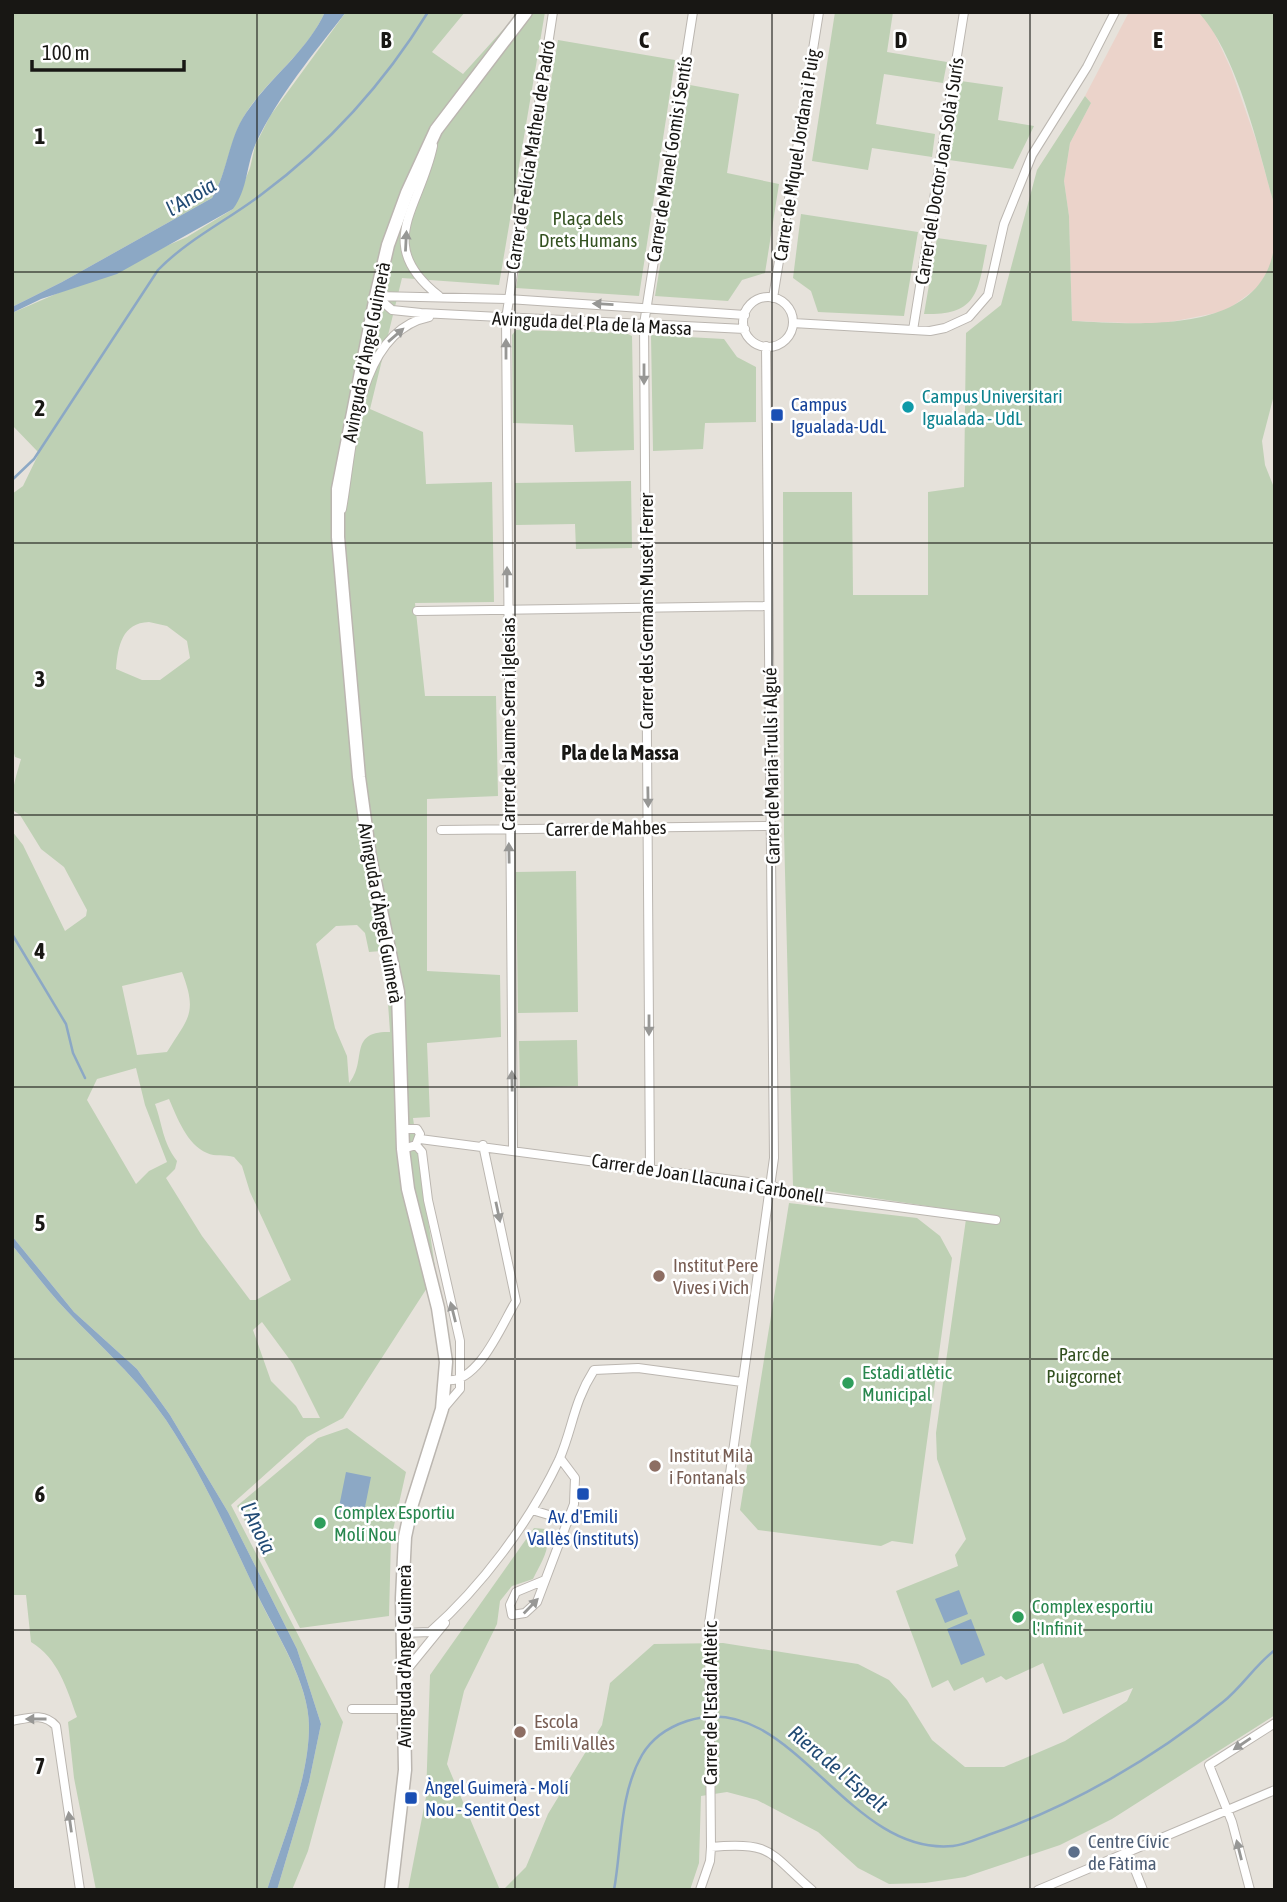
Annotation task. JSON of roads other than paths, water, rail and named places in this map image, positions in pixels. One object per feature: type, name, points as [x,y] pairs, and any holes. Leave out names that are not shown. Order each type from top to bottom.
[{"type":"street","name":"Avinguda d'Àngel Guimerà","points":[[460,1380],[460,1341],[428,1200],[422,1152],[401,1129],[398,992],[364,817],[338,537],[338,489],[376,296],[388,245],[407,193],[436,130],[526,12]]},
{"type":"street","name":"Carrer de Felícia Matheu de Padró","points":[[508,299],[553,12]]},
{"type":"street","name":"Carrer de Manel Gomis i Sentís","points":[[646,306],[692,12]]},
{"type":"street","name":"Carrer de Miquel Jordana i Puig","points":[[773,298],[819,12]]},
{"type":"street","name":"Carrer del Doctor Joan Solà i Surís","points":[[913,330],[964,12]]},
{"type":"street","points":[[793,323],[913,330],[946,328],[969,317],[988,295],[1004,224],[1032,155],[1101,43],[1115,12]]},
{"type":"street","points":[[436,130],[430,160],[417,190],[404,241],[407,262],[418,279],[439,296]]},
{"type":"street","name":"Avinguda del Pla de la Massa","points":[[376,296],[439,296],[646,306],[745,315]]},
{"type":"street","name":"Avinguda del Pla de la Massa","points":[[376,296],[392,310],[506,320],[745,329]]},
{"type":"street","points":[[773,298],[788,307],[793,323],[784,341],[766,346],[753,341],[745,329],[745,315],[756,301],[773,298]]},
{"type":"street","name":"Carrer de Jaume Serra i Iglesias","points":[[508,299],[506,320],[513,1149]]},
{"type":"street","name":"Carrer dels Germans Muset i Ferrer","points":[[646,306],[650,1168]]},
{"type":"street","name":"Avinguda del Pla de la Massa","points":[[338,537],[358,420],[371,367],[385,344],[398,331],[416,319],[438,314]]},
{"type":"street","name":"Carrer de Maria Trulls i Algué","points":[[766,346],[774,1144],[772,1185]]},
{"type":"street","points":[[417,611],[768,606]]},
{"type":"street","name":"Carrer de Mahbes","points":[[441,830],[771,826]]},
{"type":"street","name":"Carrer de Joan Llacuna i Carbonell","points":[[401,1129],[417,1129],[413,1144],[483,1145],[772,1185],[784,1192],[996,1220]]},
{"type":"street","name":"Avinguda d'Àngel Guimerà","points":[[391,1890],[404,1788],[402,1569],[408,1522],[442,1409],[446,1380],[438,1308],[408,1189],[413,1144]]},
{"type":"street","points":[[446,1380],[460,1380],[478,1367],[516,1301],[483,1145]]},
{"type":"street","name":"Carrer de l'Estadi Atlètic","points":[[700,1890],[710,1861],[711,1847],[708,1639],[742,1382],[772,1185]]},
{"type":"street","points":[[405,1672],[436,1637],[532,1510],[560,1458],[579,1393],[594,1370],[638,1368],[742,1382]]},
{"type":"street","points":[[442,1409],[460,1389],[460,1380]]},
{"type":"street","points":[[545,1580],[516,1592],[510,1605],[512,1615],[525,1614],[536,1604],[569,1521],[574,1504],[575,1478],[560,1458]]},
{"type":"street","points":[[532,1510],[569,1521]]},
{"type":"street","points":[[403,1633],[430,1632],[450,1615]]},
{"type":"street","points":[[352,1709],[405,1709]]},
{"type":"street","points":[[12,1721],[39,1717],[50,1719],[56,1726],[80,1890]]},
{"type":"street","points":[[1250,1890],[1227,1810],[1209,1765],[1275,1724]]},
{"type":"street","points":[[1038,1890],[1275,1790]]},
{"type":"street","points":[[711,1847],[744,1844],[765,1849],[812,1890]]},
{"type":"street","points":[[1128,1852],[1143,1890]]},
{"type":"water","points":[[325,12],[346,12],[275,108],[256,143],[242,193],[233,209],[117,274],[41,299],[12,313],[12,307],[212,198],[222,177],[235,134],[246,113],[308,40]]},
{"type":"water","points":[[12,1236],[74,1312],[137,1369],[170,1415],[228,1512],[297,1649],[321,1724],[309,1782],[277,1890],[267,1890],[300,1788],[308,1746],[308,1710],[298,1676],[204,1485],[166,1420],[131,1377],[45,1286],[12,1245]]},
{"type":"water","points":[[346,1472],[371,1477],[363,1517],[338,1512]]},
{"type":"water","points":[[959,1590],[968,1614],[945,1623],[935,1599]]},
{"type":"water","points":[[971,1619],[985,1655],[961,1665],[947,1629]]},
{"type":"waterway","points":[[12,480],[34,459],[158,270],[182,249],[249,203],[310,155],[374,87],[428,12]]},
{"type":"waterway","points":[[12,934],[66,1024],[73,1053],[85,1078]]},
{"type":"waterway","name":"Riera de l'Espelt","points":[[614,1890],[622,1821],[635,1770],[642,1755],[656,1738],[687,1721],[724,1717],[757,1727],[788,1748],[849,1802],[881,1826],[915,1842],[953,1846],[1050,1810],[1111,1779],[1197,1723],[1236,1690],[1275,1650]]},
{"type":"place","name":"Campus Universitari Igualada - UdL","points":[[908,407]]},
{"type":"place","name":"Campus Igualada-UdL","points":[[777,415]]},
{"type":"place","name":"Institut Pere Vives i Vich","points":[[659,1276]]},
{"type":"place","name":"Estadi atlètic Municipal","points":[[848,1383]]},
{"type":"place","name":"Institut Milà i Fontanals","points":[[655,1466]]},
{"type":"place","name":"Av. d'Emili Vallès (instituts)","points":[[583,1494]]},
{"type":"place","name":"Complex Esportiu Molí Nou","points":[[320,1523]]},
{"type":"place","name":"Complex esportiu l'Infinit","points":[[1018,1617]]},
{"type":"place","name":"Escola Emili Vallès","points":[[520,1732]]},
{"type":"place","name":"Àngel Guimerà - Molí Nou - Sentit Oest","points":[[411,1798]]},
{"type":"place","name":"Centre Cívic de Fàtima","points":[[1074,1852]]},
{"type":"district","name":"Pla de la Massa","points":[[620,753]]},
{"type":"water label","name":"l'Anoia","points":[[191,197]]},
{"type":"water label","name":"l'Anoia","points":[[258,1528]]},
{"type":"park label","name":"Plaça dels Drets Humans","points":[[588,229]]},
{"type":"park label","name":"Parc de Puigcornet","points":[[1084,1365]]}]
